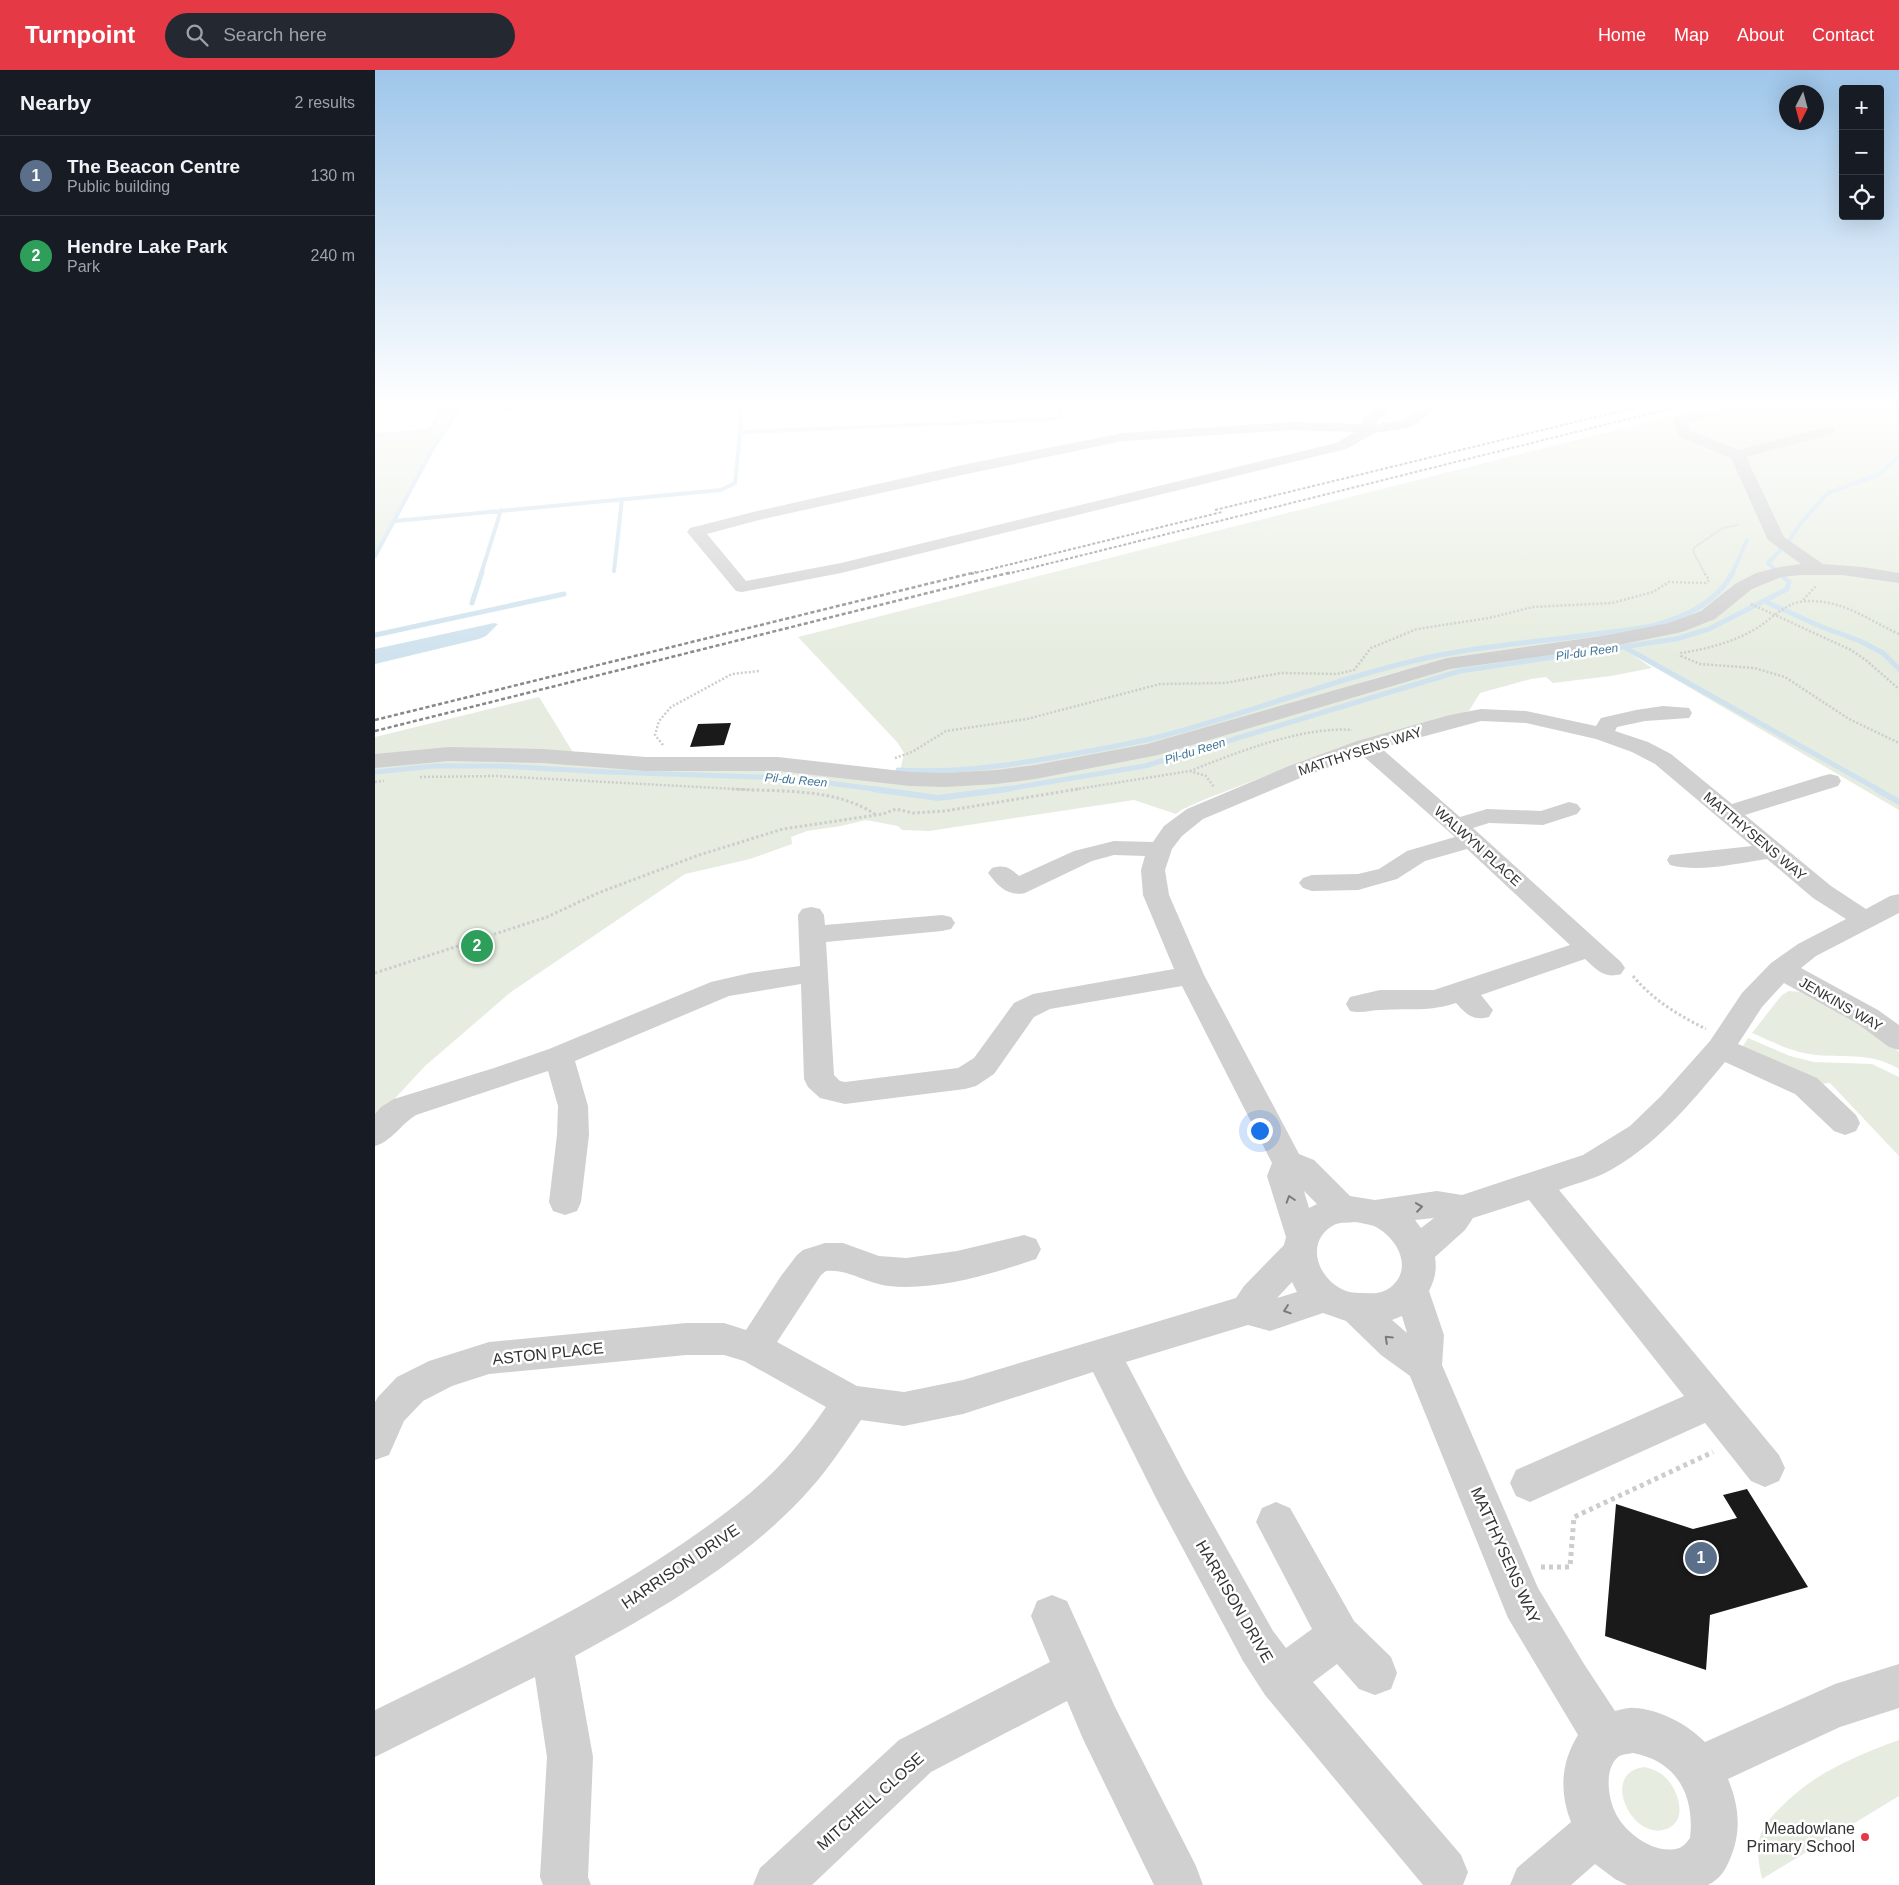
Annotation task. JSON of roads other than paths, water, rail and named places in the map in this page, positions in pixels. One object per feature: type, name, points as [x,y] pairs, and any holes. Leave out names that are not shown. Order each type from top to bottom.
[{"type":"street","points":[[879,489],[696,532],[742,587],[841,568],[1166,489]]},
{"type":"street","points":[[1754,489],[1782,545],[1819,569]]},
{"type":"street","points":[[375,761],[449,754],[487,754],[553,756],[646,764],[719,757],[887,777],[945,780],[996,777],[1102,760],[1150,750],[1447,664],[1474,658],[1624,638],[1681,626],[1713,611],[1746,585],[1771,574],[1819,569],[1899,578]]},
{"type":"street","points":[[1602,734],[1609,723],[1619,720],[1647,713],[1681,713]]},
{"type":"street","name":"MATTHYSENS WAY","points":[[1288,1163],[1190,975],[1156,895],[1153,870],[1160,849],[1173,831],[1195,814],[1226,800],[1370,745],[1458,720],[1493,715],[1526,717],[1602,734],[1640,747],[1658,756],[1822,892],[1864,919]]},
{"type":"street","name":"WALWYN PLACE","points":[[1370,745],[1611,968]]},
{"type":"street","points":[[1728,814],[1830,780]]},
{"type":"street","points":[[1312,883],[1341,889],[1388,874],[1416,856],[1464,833],[1487,816],[1543,818],[1569,809]]},
{"type":"street","points":[[1001,873],[1016,887],[1083,856],[1098,852],[1114,848],[1160,849]]},
{"type":"street","points":[[1679,860],[1712,859],[1772,851]]},
{"type":"street","points":[[1249,1310],[1256,1297],[1300,1244],[1312,1222],[1335,1211],[1359,1211],[1437,1204],[1462,1208],[1536,1185],[1594,1164],[1641,1134],[1672,1104],[1723,1042],[1752,1000],[1781,970],[1807,950],[1899,902]]},
{"type":"street","points":[[942,923],[872,928],[811,925],[819,1080],[831,1090],[845,1093],[965,1078],[984,1066],[1024,1010],[1043,1001],[1190,975]]},
{"type":"street","points":[[1360,1004],[1379,1000],[1459,1000],[1589,948]]},
{"type":"street","name":"JENKINS WAY","points":[[1781,970],[1868,1017],[1899,1040]]},
{"type":"street","points":[[375,1134],[392,1115],[405,1107],[505,1076],[559,1056],[693,1002],[721,988],[814,973]]},
{"type":"street","points":[[1723,1042],[1806,1086],[1845,1123]]},
{"type":"street","points":[[559,1056],[573,1106],[573,1135],[565,1202]]},
{"type":"street","points":[[852,1402],[904,1408],[963,1397],[1102,1353],[1249,1310],[1270,1316],[1340,1302],[1367,1309],[1388,1306],[1405,1296],[1416,1282],[1420,1269],[1418,1252],[1409,1235],[1394,1222],[1359,1211],[1303,1169],[1288,1163],[1283,1176],[1300,1244],[1301,1270],[1312,1286],[1340,1302],[1424,1365]]},
{"type":"street","points":[[1536,1185],[1765,1468]]},
{"type":"street","points":[[1418,1252],[1453,1221],[1462,1208]]},
{"type":"street","points":[[755,1348],[797,1282],[814,1260],[831,1255],[887,1272],[933,1271],[1024,1249]]},
{"type":"street","name":"MATTHYSENS WAY","points":[[1411,1290],[1426,1335],[1424,1365],[1523,1603],[1568,1680],[1605,1737]]},
{"type":"street","name":"ASTON PLACE","points":[[375,1442],[383,1402],[410,1390],[442,1372],[489,1358],[686,1339],[723,1339],[755,1348],[852,1402]]},
{"type":"street","name":"HARRISON DRIVE","points":[[1102,1353],[1172,1489],[1253,1637],[1281,1679],[1444,1872]]},
{"type":"street","name":"HARRISON DRIVE","points":[[375,1734],[553,1646],[655,1586],[722,1541],[769,1501],[809,1461],[852,1402]]},
{"type":"street","points":[[1530,1484],[1712,1402]]},
{"type":"street","points":[[1276,1522],[1339,1636],[1375,1673]]},
{"type":"street","points":[[1052,1616],[1099,1723],[1179,1883]]},
{"type":"street","points":[[1281,1679],[1339,1636]]},
{"type":"street","points":[[553,1646],[570,1757],[565,1818],[564,1877],[567,1885]]},
{"type":"street","name":"MITCHELL CLOSE","points":[[777,1885],[915,1756],[1076,1672]]},
{"type":"street","points":[[1697,1768],[1835,1706],[1899,1686]]},
{"type":"street","points":[[1633,1730],[1655,1735],[1677,1747],[1697,1768],[1709,1789],[1716,1814],[1716,1831],[1697,1876],[1655,1872],[1631,1862],[1610,1844],[1598,1830],[1585,1794],[1586,1768],[1595,1747],[1605,1737],[1618,1731],[1633,1730]]},
{"type":"street","points":[[1534,1885],[1598,1830]]},
{"type":"water","points":[[494,623],[498,624],[486,636],[479,639],[375,664],[375,649]]},
{"type":"waterway","points":[[375,556],[411,489]]},
{"type":"waterway","points":[[622,499],[724,489]]},
{"type":"waterway","name":"Pil-du Reen","points":[[1780,574],[1768,563],[1789,541],[1800,524],[1828,493],[1840,489]]},
{"type":"waterway","points":[[501,511],[622,499]]},
{"type":"waterway","points":[[614,571],[622,499]]},
{"type":"waterway","points":[[395,521],[501,511]]},
{"type":"waterway","points":[[481,574],[501,511]]},
{"type":"waterway","points":[[1732,573],[1747,540]]},
{"type":"waterway","points":[[472,603],[482,572]]},
{"type":"waterway","name":"Pil-du Reen","points":[[1004,790],[1145,766],[1460,671],[1676,639],[1709,629],[1787,589],[1789,582],[1778,572]]},
{"type":"waterway","points":[[898,770],[937,771],[993,767],[1108,748],[1166,735],[1364,674],[1430,657],[1492,647],[1623,631],[1659,624],[1697,609],[1721,589],[1732,573]]},
{"type":"waterway","points":[[375,635],[564,594]]},
{"type":"waterway","points":[[1764,601],[1822,627],[1860,641],[1883,653],[1899,669]]},
{"type":"waterway","points":[[1624,647],[1879,790]]},
{"type":"waterway","name":"Pil-du Reen","points":[[375,772],[435,766],[500,766],[607,772],[790,778],[882,790]]},
{"type":"waterway","name":"Pil-du Reen","points":[[873,789],[938,798],[1004,790]]},
{"type":"waterway","name":"Pil-du Reen","points":[[1004,790],[1008,789]]},
{"type":"waterway","points":[[1876,789],[1899,802]]},
{"type":"railway","points":[[1215,510],[1302,489]]},
{"type":"railway","points":[[1007,574],[1349,489]]},
{"type":"railway","points":[[971,574],[1222,512]]},
{"type":"railway","points":[[375,720],[976,572]]},
{"type":"railway","points":[[375,731],[1012,572]]},
{"type":"place","name":"Hendre Lake Park","points":[[477,946]]},
{"type":"place","name":"The Beacon Centre","points":[[1701,1558]]},
{"type":"place","name":"Meadowlane Primary School","points":[[1865,1837]]}]
